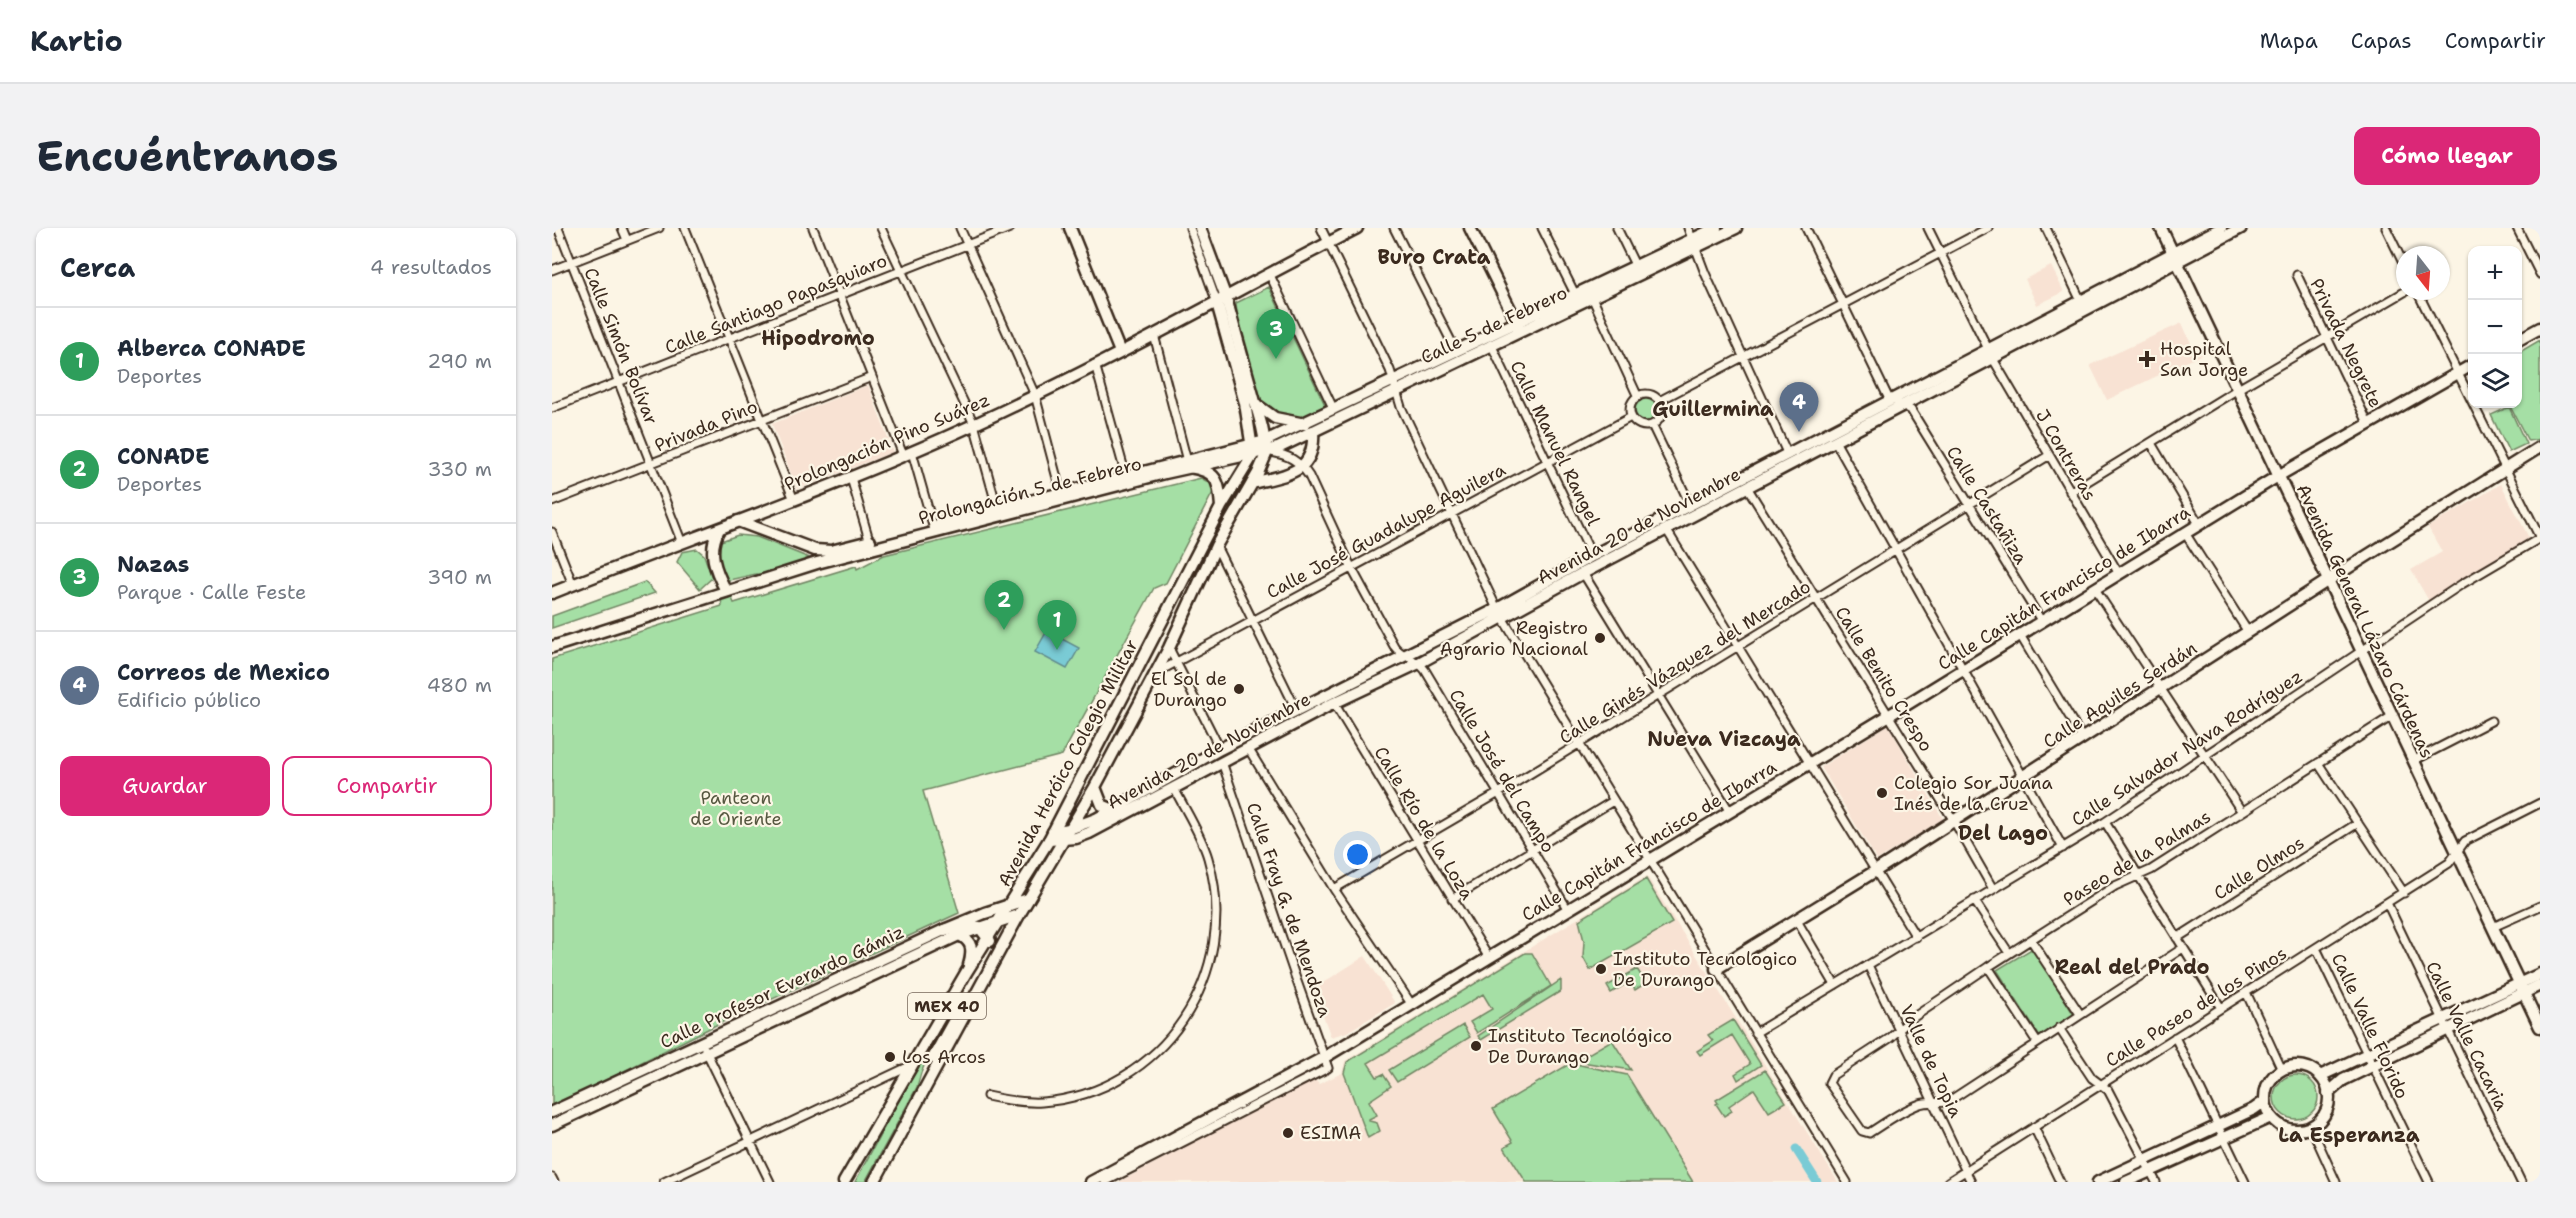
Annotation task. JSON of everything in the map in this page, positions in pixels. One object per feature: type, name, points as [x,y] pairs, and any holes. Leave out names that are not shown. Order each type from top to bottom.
[{"type":"main road","points":[[1070,228],[1120,352]]},
{"type":"main road","points":[[1200,228],[1221,300],[1256,404],[1266,447]]},
{"type":"main road","name":"Prolongación Pino Suárez","points":[[552,593],[851,478],[974,424],[1154,335],[1357,228]]},
{"type":"main road","points":[[1470,228],[1519,327]]},
{"type":"main road","name":"Calle 5 de Febrero","points":[[1266,447],[1395,385],[1456,351],[1519,327],[1695,243],[1716,228]]},
{"type":"main road","name":"Calle 5 de Febrero","points":[[1590,293],[1636,267],[1736,228]]},
{"type":"main road","name":"Avenida General Lázaro Cárdenas","points":[[2161,228],[2360,652],[2540,1027]]},
{"type":"main road","name":"Avenida 20 de Noviembre","points":[[1051,836],[1174,788],[1334,703],[1419,663],[1592,556],[2175,258],[2221,228]]},
{"type":"main road","name":"Avenida 20 de Noviembre","points":[[1051,836],[1062,840],[1082,836],[1119,810],[1220,749],[1403,657],[1500,614],[1583,573],[1906,405],[2081,301],[2241,228]]},
{"type":"main road","points":[[1221,300],[1245,403],[1252,450]]},
{"type":"main road","name":"Calle 5 de Febrero","points":[[1309,428],[1334,410],[1491,344],[1519,327]]},
{"type":"main road","points":[[2522,337],[2540,328]]},
{"type":"main road","name":"Calle Capitán Francisco de Ibarra","points":[[1091,1182],[1104,1180],[1327,1062],[1412,1005],[1964,670],[2184,533],[2368,423],[2468,367]]},
{"type":"main road","points":[[1252,483],[1303,467],[1312,454],[1309,428],[1275,418],[1256,404]]},
{"type":"main road","name":"Prolongación 5 de Febrero","points":[[726,591],[871,545],[1187,464],[1266,447]]},
{"type":"main road","name":"Avenida Heróico Colegio Militar","points":[[874,1182],[991,962],[1095,787],[1169,648],[1216,546],[1252,483],[1266,447]]},
{"type":"main road","name":"Calle Aquiles Serdán","points":[[1716,969],[1954,822],[2327,581],[2540,447]]},
{"type":"main road","name":"Avenida Heróico Colegio Militar","points":[[844,1182],[968,971],[1051,836],[1252,450]]},
{"type":"main road","points":[[1187,464],[1212,473],[1219,487],[1221,507]]},
{"type":"main road","name":"Prolongación 5 de Febrero","points":[[738,521],[804,547],[831,551],[871,545]]},
{"type":"main road","points":[[552,648],[726,591],[712,557],[712,546],[719,529]]},
{"type":"main road","points":[[1095,787],[1102,806],[1119,810]]},
{"type":"main road","name":"Calle Profesor Everardo Gámiz","points":[[552,1125],[704,1047],[944,930],[1028,899]]},
{"type":"main road","name":"Calle Profesor Everardo Gámiz","points":[[552,1112],[960,935],[1019,915]]},
{"type":"main road","points":[[944,930],[961,926],[979,927],[989,937],[991,962],[979,961],[968,971]]},
{"type":"main road","points":[[960,935],[971,945],[968,971]]},
{"type":"main road","points":[[2320,1076],[2367,1054],[2445,1024],[2521,988],[2540,974]]},
{"type":"main road","points":[[2521,988],[2540,985]]},
{"type":"main road","points":[[2328,1093],[2320,1076],[2306,1068],[2289,1067],[2282,1070],[2269,1083],[2265,1101],[2271,1117],[2279,1125],[2300,1130],[2311,1126],[2325,1113],[2328,1093],[2337,1083],[2372,1066],[2445,1024]]},
{"type":"main road","points":[[2098,1182],[2254,1109],[2265,1101]]},
{"type":"main road","points":[[2126,1182],[2271,1117]]},
{"type":"street","name":"Calle Simón Bolívar","points":[[558,228],[682,543]]},
{"type":"street","points":[[622,228],[627,240]]},
{"type":"street","points":[[552,270],[659,228]]},
{"type":"street","points":[[686,228],[794,500]]},
{"type":"street","points":[[813,228],[872,377],[907,453],[934,529]]},
{"type":"street","points":[[880,228],[974,424],[998,513]]},
{"type":"street","points":[[960,228],[1035,395],[1062,496]]},
{"type":"street","name":"Calle Santiago Papasquiaro","points":[[552,408],[1010,228]]},
{"type":"street","points":[[1190,228],[1221,300]]},
{"type":"street","points":[[1320,228],[1395,385],[1401,407],[1451,515],[1500,614],[1847,1182]]},
{"type":"street","points":[[1394,228],[1456,351]]},
{"type":"street","points":[[1542,228],[1578,299]]},
{"type":"street","points":[[1617,228],[1636,267]]},
{"type":"street","points":[[1688,228],[1705,273],[1788,455]]},
{"type":"street","points":[[1806,228],[1886,392],[1892,401],[1906,405]]},
{"type":"street","name":"J Contreras","points":[[1928,228],[1990,354],[2119,574]]},
{"type":"street","points":[[1659,401],[1988,228]]},
{"type":"street","points":[[2046,228],[2081,301]]},
{"type":"street","points":[[2386,228],[2396,249]]},
{"type":"street","points":[[2517,228],[2540,274]]},
{"type":"street","points":[[1269,273],[1334,410]]},
{"type":"street","name":"Privada Negrete","points":[[2297,275],[2368,423]]},
{"type":"street","points":[[1590,293],[1638,397]]},
{"type":"street","points":[[2070,492],[2238,389],[2396,297]]},
{"type":"street","points":[[2421,300],[2540,538]]},
{"type":"street","points":[[1154,335],[1187,464]]},
{"type":"street","name":"Calle Manuel Rangel","points":[[1491,344],[1592,556]]},
{"type":"street","points":[[1095,364],[1127,479]]},
{"type":"street","name":"Privada Pino","points":[[552,502],[872,377]]},
{"type":"street","points":[[1652,425],[1638,424],[1631,417],[1632,403],[1638,397],[1649,395],[1659,401]]},
{"type":"street","points":[[1652,425],[1661,415],[1659,401]]},
{"type":"street","name":"Calle Castañiza","points":[[1906,405],[2042,622]]},
{"type":"street","name":"Calle José Guadalupe Aguilera","points":[[1155,673],[1631,417]]},
{"type":"street","points":[[1652,425],[1690,504]]},
{"type":"street","points":[[1835,441],[2063,848]]},
{"type":"street","points":[[2151,443],[2199,524]]},
{"type":"street","points":[[1266,447],[1290,457],[1303,467],[1314,485],[1351,567],[1394,646],[1403,657],[1419,663]]},
{"type":"street","name":"Calle Ginés Vázquez del Mercado","points":[[1334,889],[1578,745],[2048,456]]},
{"type":"street","points":[[851,478],[871,545]]},
{"type":"street","name":"Calle Benito Crespo","points":[[1747,487],[1993,889]]},
{"type":"street","points":[[1665,529],[1808,765],[1877,870],[1916,937]]},
{"type":"street","points":[[552,532],[573,585]]},
{"type":"street","points":[[2184,533],[2248,632]]},
{"type":"street","name":"Calle Salvador Nava Rodríguez","points":[[1755,1033],[2063,848],[2480,573],[2540,538]]},
{"type":"street","points":[[1216,546],[1297,711]]},
{"type":"street","points":[[1583,573],[1730,812]]},
{"type":"street","points":[[2095,589],[2242,812]]},
{"type":"street","points":[[2020,635],[2083,739]]},
{"type":"street","points":[[1169,648],[1220,749]]},
{"type":"street","name":"Calle José del Campo","points":[[1419,663],[1568,910]]},
{"type":"street","name":"Calle Río de la Loza","points":[[1334,703],[1489,958]]},
{"type":"street","name":"Paseo de la Palmas","points":[[1934,1102],[1917,1105],[1866,1133],[1862,1131],[1829,1083],[1833,1075],[1890,1038],[1911,1019],[2009,953],[2115,886],[2151,870],[2392,716]]},
{"type":"street","points":[[2413,761],[2491,721]]},
{"type":"street","points":[[1248,748],[1334,889],[1412,1005]]},
{"type":"street","name":"Calle Fray G. de Mendoza","points":[[1222,762],[1327,1062]]},
{"type":"street","points":[[2318,763],[2404,892]]},
{"type":"street","points":[[987,1096],[1016,1102],[1041,1102],[1067,1098],[1098,1088],[1129,1074],[1157,1052],[1181,1025],[1197,997],[1212,960],[1215,906],[1208,858],[1174,788]]},
{"type":"street","points":[[1452,899],[1613,801]]},
{"type":"street","name":"Calle Paseo de los Pinos","points":[[1948,1182],[2449,863],[2465,842],[2540,803]]},
{"type":"street","points":[[2104,822],[2221,1008]]},
{"type":"street","name":"Calle Olmos","points":[[2177,938],[2358,823]]},
{"type":"street","points":[[1974,900],[2009,953]]},
{"type":"street","name":"Calle Valle Cacaria","points":[[2387,903],[2521,1182]]},
{"type":"street","points":[[2493,927],[2540,906]]},
{"type":"street","points":[[1796,919],[1835,985]]},
{"type":"street","points":[[2031,940],[2080,1014]]},
{"type":"street","points":[[1934,1102],[1949,1101],[2183,948]]},
{"type":"street","name":"Calle Valle Florido","points":[[2316,948],[2428,1182]]},
{"type":"street","name":"Valle de Topia","points":[[1868,965],[1971,1182]]},
{"type":"street","points":[[1988,967],[2037,1042]]},
{"type":"street","points":[[2246,992],[2282,1070]]},
{"type":"street","points":[[2059,1029],[2092,1078],[2109,1090],[2156,1182]]},
{"type":"street","points":[[2175,1036],[2245,1182]]},
{"type":"street","points":[[704,1047],[770,1182]]},
{"type":"street","points":[[664,1182],[912,1065]]},
{"type":"street","points":[[2311,1126],[2336,1182]]},
{"type":"street","points":[[2034,1127],[2060,1182]]},
{"type":"shaded area","points":[[2051,266],[2064,292],[2037,305],[2025,279]]},
{"type":"shaded area","name":"Hospital San Jorge","points":[[2182,323],[2193,348],[2200,347],[2203,354],[2107,400],[2090,365]]},
{"type":"shaded area","points":[[868,385],[893,452],[797,489],[772,424]]},
{"type":"shaded area","points":[[2501,484],[2529,538],[2429,601],[2411,570],[2442,552],[2428,527]]},
{"type":"shaded area","name":"Colegio Sor Juana Inés de la Cruz","points":[[1888,725],[1943,819],[1877,860],[1821,767]]},
{"type":"shaded area","name":"Instituto Tecnologico De Durango","points":[[1647,876],[1838,1182],[1119,1182],[1313,1078],[1319,1084],[1342,1073],[1345,1061]]},
{"type":"shaded area","points":[[1365,956],[1395,1003],[1347,1032],[1331,1037],[1313,989]]},
{"type":"green space","points":[[1269,287],[1327,409],[1305,418],[1281,419],[1267,408],[1260,400],[1248,366],[1236,303]]},
{"type":"green space","points":[[2540,340],[2540,439],[2528,441],[2511,408],[2522,408],[2522,351]]},
{"type":"green space","points":[[1646,399],[1654,402],[1657,410],[1654,418],[1646,421],[1638,418],[1635,410],[1638,402]]},
{"type":"green space","points":[[2509,408],[2526,444],[2509,452],[2491,415]]},
{"type":"green space","name":"Panteon de Oriente","points":[[1201,478],[1210,483],[1214,490],[1166,583],[1154,588],[1062,755],[923,791],[959,913],[716,1025],[552,1107],[552,659],[722,606],[721,599],[731,596],[734,603],[856,566],[857,569],[884,555]]},
{"type":"green space","points":[[738,535],[757,537],[817,561],[770,575],[756,574],[725,581],[721,579],[716,546],[721,541]]},
{"type":"green space","points":[[697,549],[704,555],[712,578],[700,589],[677,562],[682,552]]},
{"type":"green space","points":[[645,582],[655,593],[552,628],[552,616]]},
{"type":"green space","points":[[1646,879],[1672,923],[1590,970],[1583,957],[1584,941],[1579,920]]},
{"type":"green space","points":[[2033,948],[2074,1015],[2040,1037],[1997,970]]},
{"type":"green space","points":[[1525,953],[1532,953],[1551,986],[1477,1033],[1470,1022],[1492,1009],[1483,994],[1368,1063],[1377,1077],[1383,1074],[1391,1086],[1369,1101],[1377,1115],[1369,1121],[1377,1123],[1380,1131],[1368,1138],[1344,1073],[1347,1062]]},
{"type":"green space","points":[[1637,969],[1646,983],[1635,990],[1629,982],[1611,993],[1607,986]]},
{"type":"green space","points":[[1561,980],[1561,991],[1481,1040],[1478,1036]]},
{"type":"green space","points":[[953,999],[917,1087],[865,1182],[855,1182]]},
{"type":"green space","points":[[1733,1020],[1761,1065],[1738,1080],[1735,1074],[1750,1064],[1732,1035],[1700,1055],[1697,1051],[1713,1041],[1708,1035]]},
{"type":"green space","points":[[1463,1025],[1470,1037],[1397,1082],[1389,1070]]},
{"type":"green space","points":[[1612,1040],[1631,1070],[1576,1061]]},
{"type":"green space","points":[[1571,1063],[1627,1075],[1693,1182],[1526,1182],[1504,1147],[1513,1142],[1493,1109]]},
{"type":"green space","points":[[1765,1070],[1786,1102],[1769,1112],[1754,1089],[1729,1106],[1732,1111],[1724,1116],[1716,1100]]},
{"type":"green space","points":[[2296,1075],[2305,1076],[2312,1081],[2317,1088],[2317,1106],[2312,1113],[2305,1118],[2296,1119],[2287,1118],[2280,1113],[2275,1106],[2274,1097],[2275,1088],[2280,1081],[2287,1076]]},
{"type":"water","points":[[1047,631],[1079,648],[1067,669],[1035,652]]},
{"type":"waterway","points":[[1796,1149],[1817,1182]]},
{"type":"place","name":"Nazas","points":[[1276,359]]},
{"type":"place","name":"Hospital San Jorge","points":[[2147,359]]},
{"type":"place","name":"Correos de Mexico","points":[[1799,432]]},
{"type":"place","name":"CONADE","points":[[1004,630]]},
{"type":"place","name":"Registro Agrario Nacional","points":[[1600,638]]},
{"type":"place","name":"Alberca CONADE","points":[[1057,650]]},
{"type":"place","name":"El Sol de Durango","points":[[1239,689]]},
{"type":"place","name":"Colegio Sor Juana Inés de la Cruz","points":[[1882,793]]},
{"type":"place","name":"Instituto Tecnologico De Durango","points":[[1601,969]]},
{"type":"place","name":"Instituto Tecnológico De Durango","points":[[1476,1046]]},
{"type":"place","name":"Los Arcos","points":[[890,1057]]},
{"type":"place","name":"ESIMA","points":[[1288,1133]]},
{"type":"district","name":"Buro Crata","points":[[1434,257]]},
{"type":"district","name":"Hipodromo","points":[[818,338]]},
{"type":"district","name":"Guillermina","points":[[1713,409]]},
{"type":"district","name":"Nueva Vizcaya","points":[[1724,739]]},
{"type":"district","name":"Del Lago","points":[[2003,833]]},
{"type":"district","name":"Real del Prado","points":[[2132,967]]},
{"type":"district","name":"La Esperanza","points":[[2349,1135]]}]
